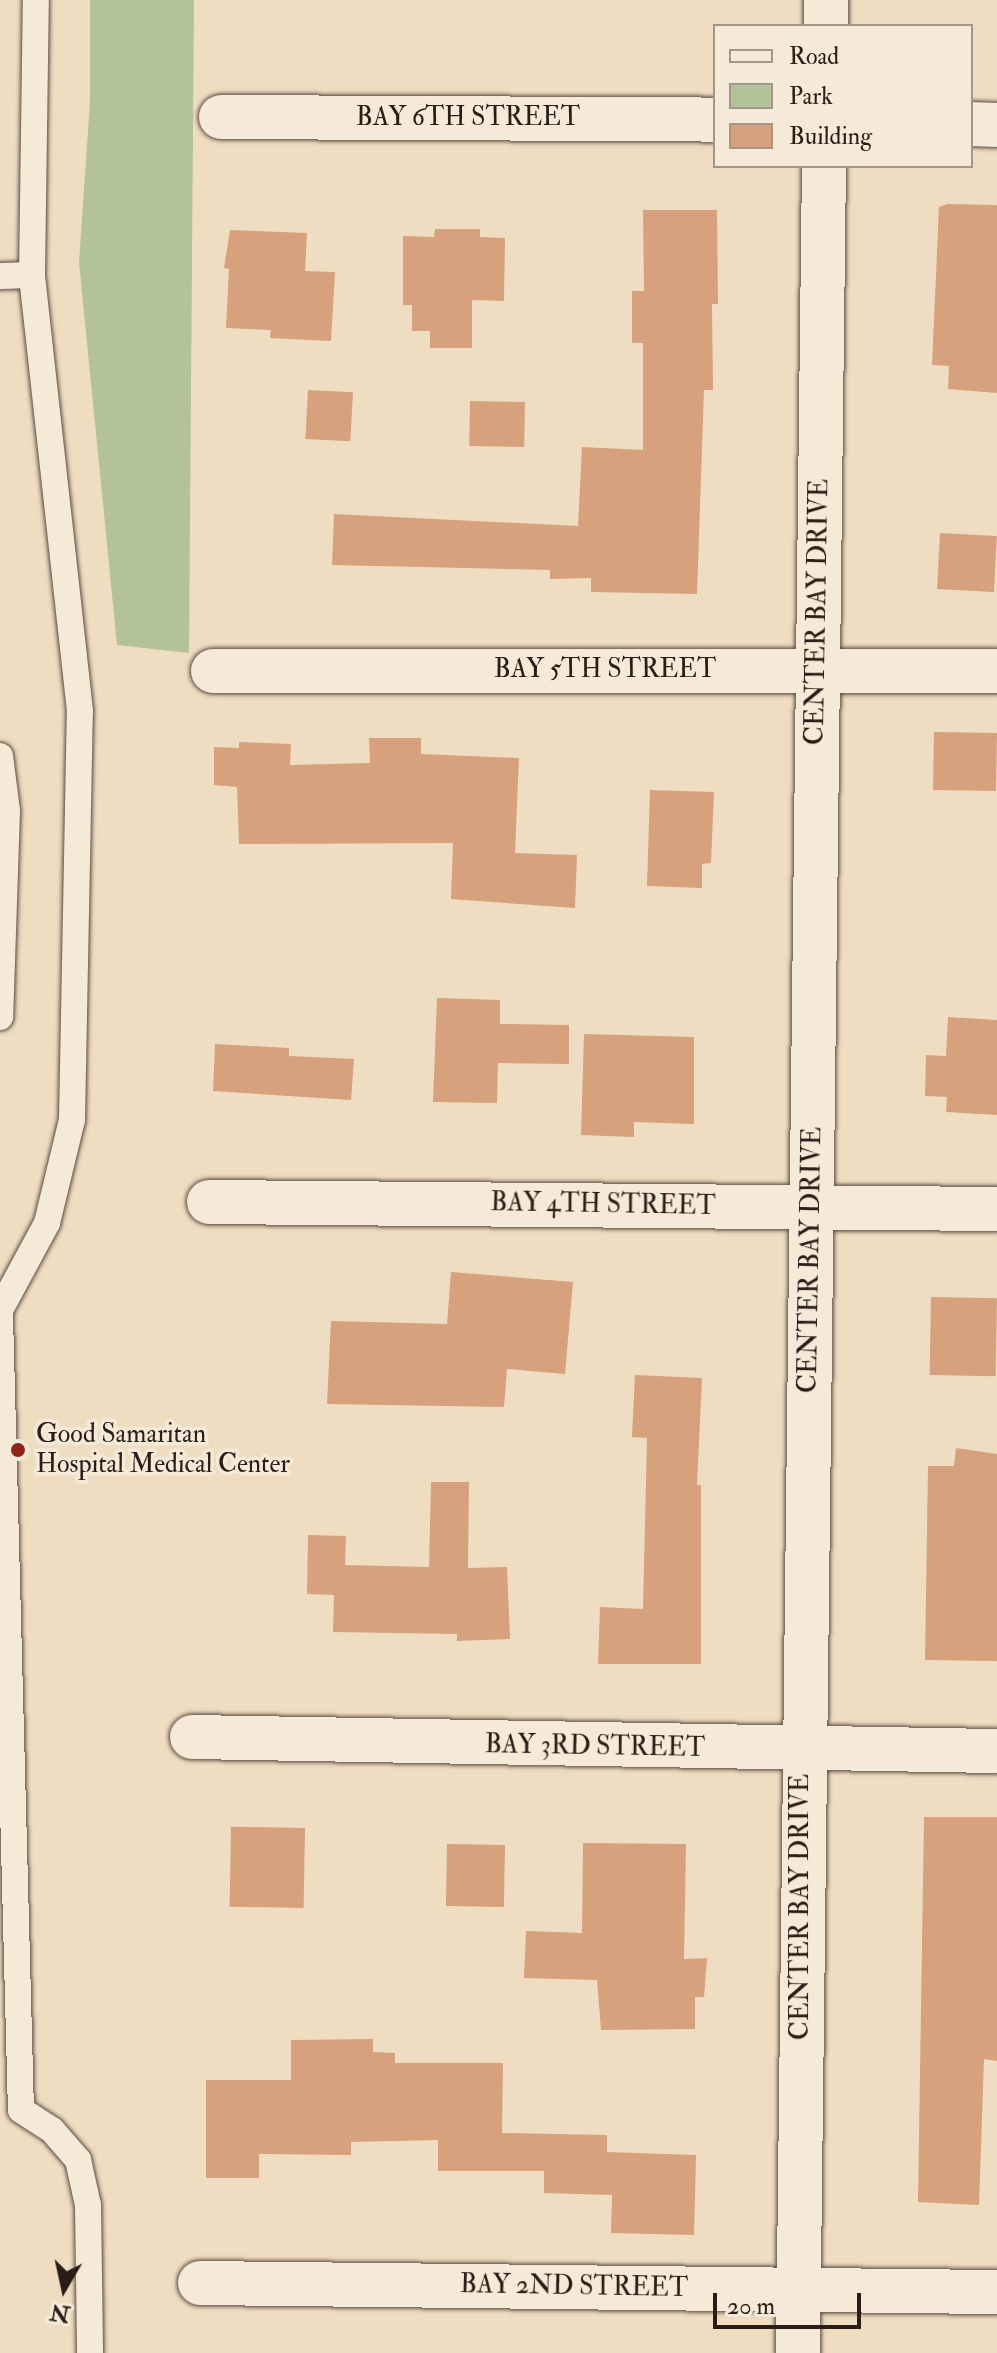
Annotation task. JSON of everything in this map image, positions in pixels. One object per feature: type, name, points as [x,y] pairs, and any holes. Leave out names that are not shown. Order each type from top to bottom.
[{"type":"street","points":[[826,0],[826,24]]},
{"type":"street","name":"BAY 6TH STREET","points":[[221,117],[713,120]]},
{"type":"street","points":[[973,124],[997,125]]},
{"type":"street","name":"CENTER BAY DRIVE","points":[[798,2353],[802,1752],[813,1208],[824,168]]},
{"type":"street","name":"BAY 5TH STREET","points":[[213,671],[997,671]]},
{"type":"street","name":"BAY 4TH STREET","points":[[209,1202],[997,1209]]},
{"type":"street","name":"BAY 3RD STREET","points":[[192,1737],[802,1752],[997,1751]]},
{"type":"street","name":"BAY 2ND STREET","points":[[200,2283],[997,2292]]},
{"type":"lane","points":[[36,0],[32,275],[80,711],[72,1120],[47,1223],[0,1313],[10,2110],[52,2130],[78,2160],[88,2205],[90,2353]]},
{"type":"lane","points":[[0,276],[32,275]]},
{"type":"lane","points":[[0,756],[7,811],[0,1017]]},
{"type":"green space","points":[[90,0],[194,0],[189,653],[117,645],[79,262],[90,102]]},
{"type":"building","points":[[948,204],[997,205],[997,393],[948,389],[949,366],[932,365],[939,207]]},
{"type":"building","points":[[643,210],[717,210],[718,304],[712,304],[713,390],[704,390],[697,594],[591,592],[591,578],[550,579],[550,570],[332,565],[334,514],[578,526],[582,447],[643,450],[643,343],[632,343],[632,291],[644,291]]},
{"type":"building","points":[[435,229],[480,229],[480,237],[505,238],[504,301],[472,300],[472,348],[430,348],[430,331],[412,331],[412,305],[403,305],[403,236],[434,237]]},
{"type":"building","points":[[230,230],[307,233],[305,271],[335,272],[331,341],[270,338],[271,330],[226,328],[229,269],[224,268]]},
{"type":"building","points":[[308,390],[353,392],[350,441],[305,439]]},
{"type":"building","points":[[470,401],[525,402],[524,447],[469,446]]},
{"type":"building","points":[[940,533],[997,536],[994,592],[937,589]]},
{"type":"building","points":[[934,732],[997,733],[996,791],[933,790]]},
{"type":"building","points":[[369,738],[421,738],[421,754],[519,758],[515,853],[577,855],[575,908],[451,899],[453,843],[239,844],[237,787],[214,785],[214,747],[239,748],[239,742],[291,744],[290,765],[370,763]]},
{"type":"building","points":[[650,790],[714,792],[711,863],[702,864],[702,888],[647,886]]},
{"type":"building","points":[[437,998],[500,1000],[500,1024],[569,1025],[569,1064],[498,1063],[497,1103],[433,1102]]},
{"type":"building","points":[[948,1017],[997,1020],[997,1115],[946,1112],[947,1097],[925,1096],[926,1055],[946,1056]]},
{"type":"building","points":[[584,1034],[694,1037],[694,1124],[634,1122],[634,1137],[581,1135]]},
{"type":"building","points":[[215,1044],[289,1048],[289,1056],[354,1059],[351,1100],[213,1091]]},
{"type":"building","points":[[451,1272],[573,1282],[565,1374],[507,1369],[504,1407],[327,1404],[331,1321],[447,1324]]},
{"type":"building","points":[[931,1297],[997,1298],[996,1376],[930,1375]]},
{"type":"building","points":[[635,1375],[702,1378],[697,1485],[701,1485],[701,1664],[598,1664],[600,1607],[643,1609],[647,1438],[632,1437]]},
{"type":"building","points":[[956,1448],[997,1454],[997,1661],[925,1660],[928,1466],[954,1466]]},
{"type":"building","points":[[431,1482],[469,1482],[468,1568],[507,1567],[510,1639],[457,1641],[457,1634],[333,1632],[334,1595],[307,1594],[308,1535],[346,1536],[345,1565],[429,1567]]},
{"type":"building","points":[[924,1817],[997,1817],[997,2061],[984,2059],[979,2205],[918,2202]]},
{"type":"building","points":[[231,1827],[305,1828],[304,1908],[230,1907]]},
{"type":"building","points":[[583,1843],[686,1844],[684,1959],[707,1958],[704,1997],[695,1997],[695,2029],[601,2030],[597,1980],[524,1978],[526,1931],[582,1933]]},
{"type":"building","points":[[447,1844],[505,1845],[504,1907],[446,1906]]},
{"type":"building","points":[[373,2039],[373,2052],[395,2053],[395,2063],[503,2063],[502,2133],[607,2135],[607,2152],[696,2155],[694,2235],[611,2233],[612,2195],[544,2193],[544,2171],[438,2171],[438,2140],[351,2142],[351,2155],[259,2154],[259,2178],[206,2178],[206,2080],[291,2080],[291,2040]]},
{"type":"place","name":"Good Samaritan Hospital Medical Center","points":[[18,1450]]}]
